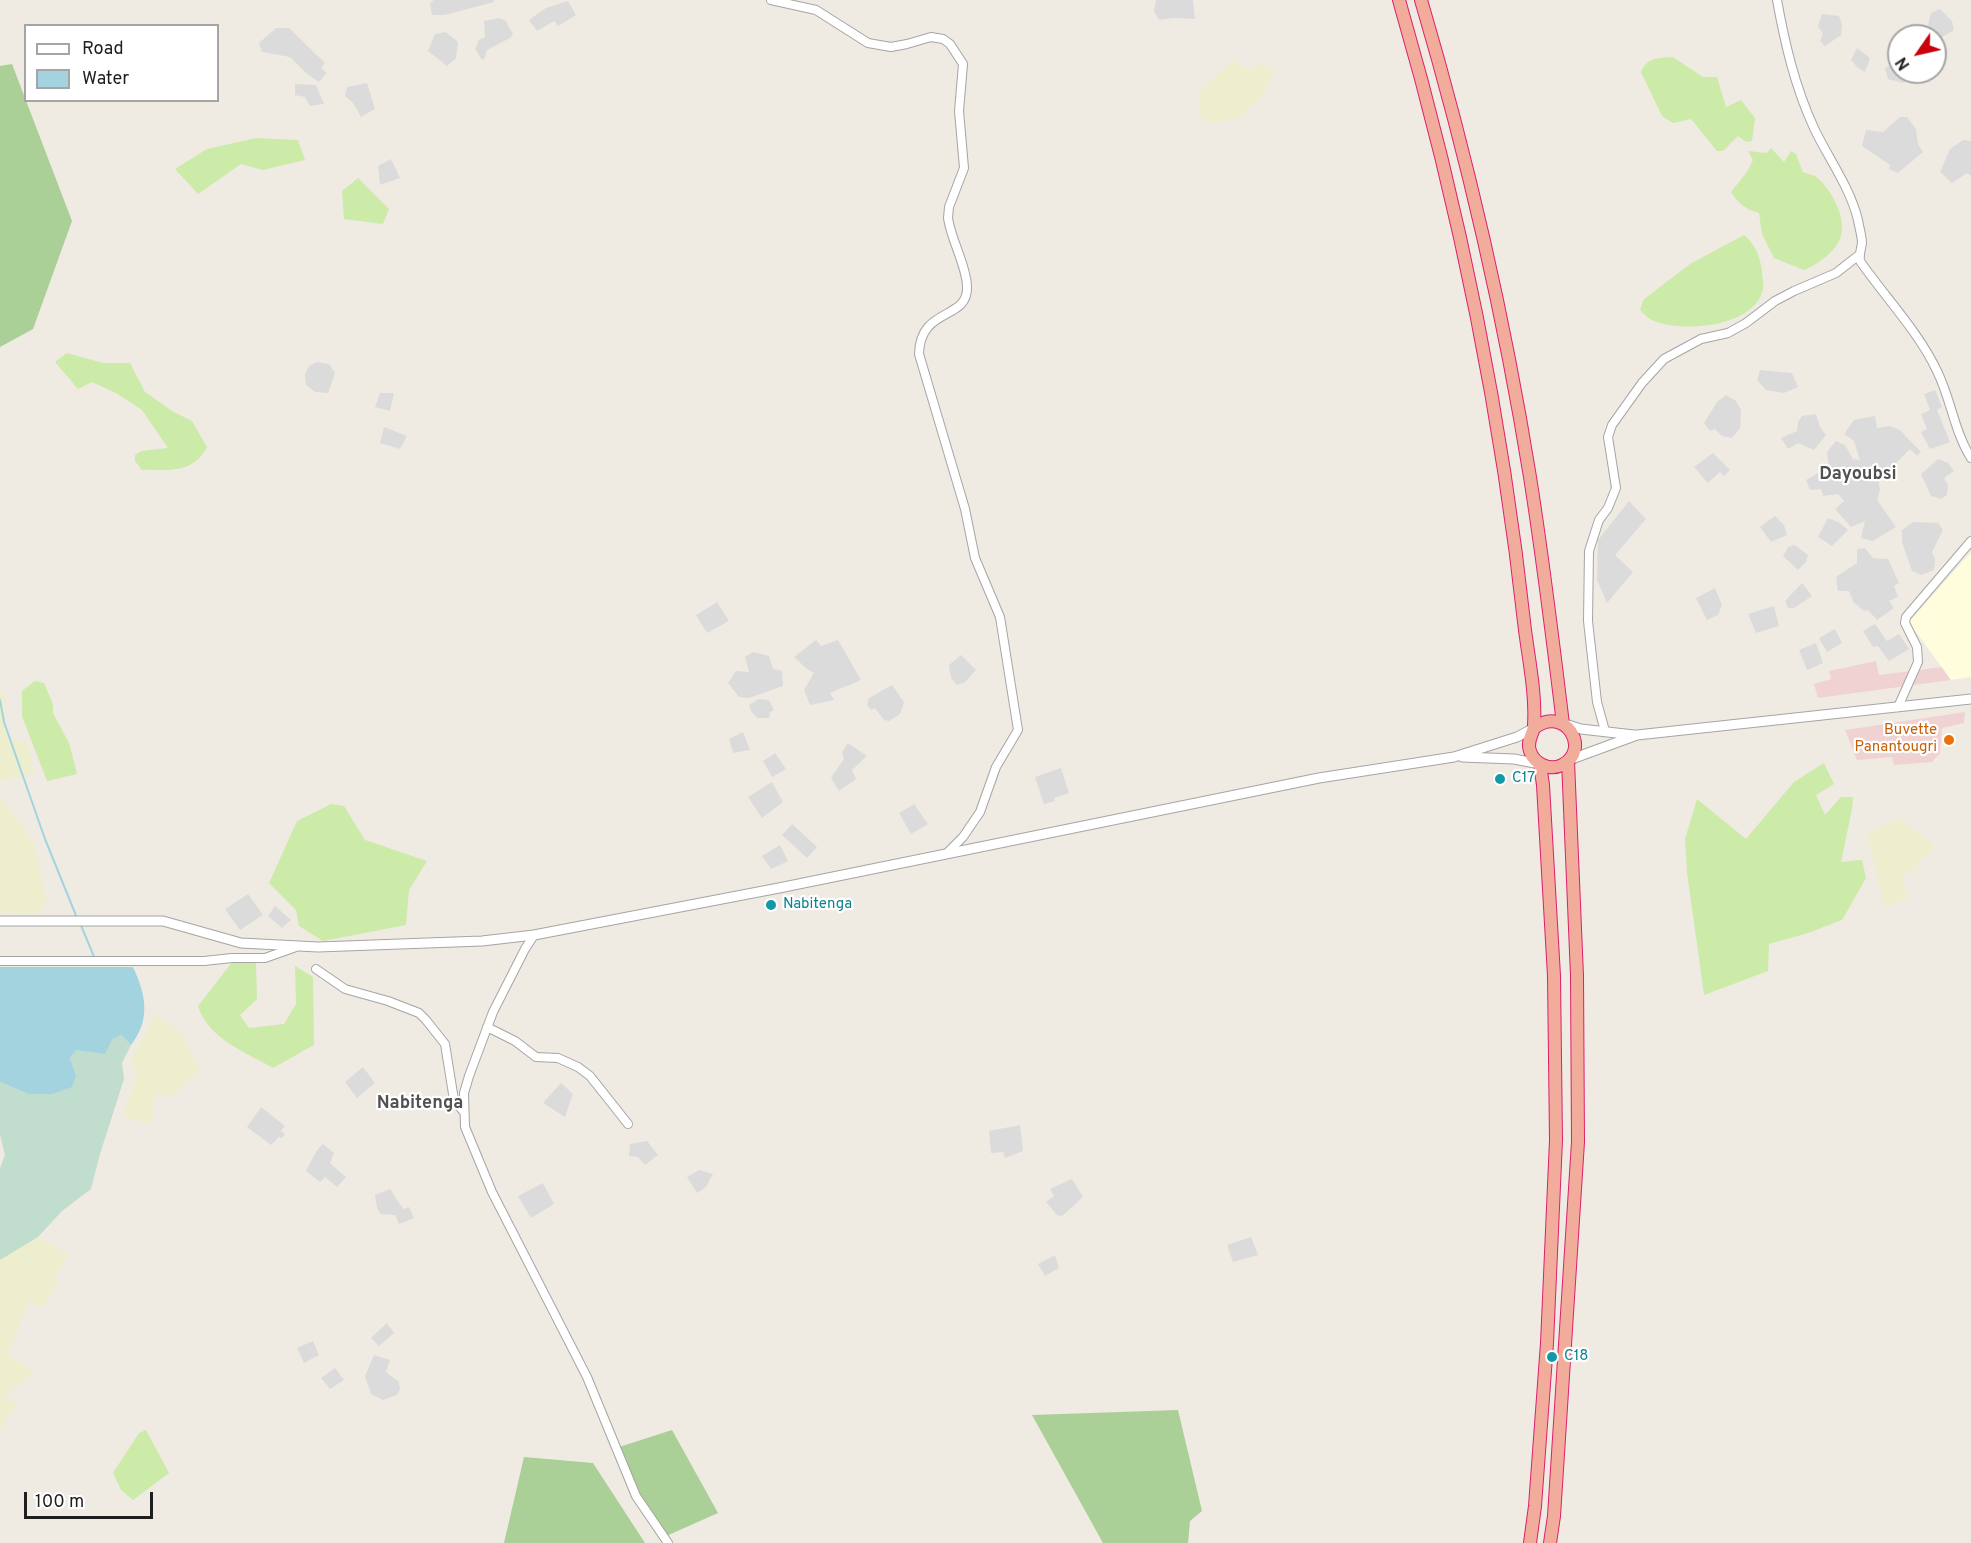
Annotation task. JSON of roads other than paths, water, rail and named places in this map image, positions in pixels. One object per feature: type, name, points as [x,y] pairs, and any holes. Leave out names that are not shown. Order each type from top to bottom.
[{"type":"highway","points":[[1399,0],[1439,146],[1485,358],[1521,594],[1534,728]]},
{"type":"highway","points":[[1421,0],[1450,99],[1504,335],[1530,478],[1563,724]]},
{"type":"highway","points":[[1530,1543],[1535,1506],[1546,1343],[1556,1140],[1554,976],[1543,785],[1540,764],[1528,747],[1530,734],[1534,728],[1548,721],[1563,724],[1569,728],[1575,741],[1573,755],[1555,767],[1540,764]]},
{"type":"highway","points":[[1550,1543],[1564,1374],[1578,1142],[1577,976],[1568,760]]},
{"type":"street","points":[[771,0],[816,10],[868,43],[891,47],[931,37],[943,39],[959,55],[963,64],[959,111],[964,168],[949,207],[948,218],[967,286],[966,298],[957,309],[932,322],[926,328],[920,341],[920,354],[965,510],[975,558],[1000,617],[1018,730],[996,767],[980,812],[963,837],[948,852]]},
{"type":"street","points":[[1777,0],[1788,57],[1805,106],[1857,218],[1862,242],[1860,261],[1907,325],[1937,372],[1960,438],[1971,458]]},
{"type":"street","points":[[1605,731],[1597,702],[1588,621],[1589,551],[1599,520],[1608,508],[1616,488],[1608,437],[1612,425],[1642,383],[1664,359],[1701,339],[1728,333],[1746,323],[1775,301],[1836,273],[1859,255]]},
{"type":"street","points":[[1898,707],[1918,662],[1917,647],[1905,623],[1906,617],[1971,541]]},
{"type":"street","points":[[1563,724],[1581,729],[1637,735],[1971,699]]},
{"type":"street","points":[[0,921],[163,921],[241,943],[302,945],[482,942],[534,935],[779,888],[1319,778],[1454,757],[1517,737],[1534,728]]},
{"type":"street","points":[[1568,760],[1637,735]]},
{"type":"street","points":[[1454,757],[1514,759],[1540,764]]},
{"type":"street","points":[[534,935],[487,1027],[464,1093],[463,1111],[469,1139],[492,1192],[587,1377],[636,1496],[668,1543]]},
{"type":"street","points":[[0,961],[171,962],[265,958],[302,945]]},
{"type":"street","points":[[316,969],[345,989],[388,1001],[419,1013],[444,1044],[454,1100],[463,1111]]},
{"type":"street","points":[[487,1027],[514,1041],[536,1057],[558,1058],[578,1067],[590,1076],[627,1124]]},
{"type":"water","points":[[0,967],[133,967],[143,997],[142,1026],[131,1045],[121,1035],[112,1039],[105,1054],[77,1050],[70,1058],[76,1075],[72,1087],[52,1094],[28,1094],[0,1082]]},
{"type":"waterway","points":[[0,700],[4,722],[45,839],[77,918]]},
{"type":"waterway","points":[[80,923],[95,959]]},
{"type":"place","name":"Buvette Panantougri","points":[[1949,740]]},
{"type":"place","name":"C17","points":[[1500,779]]},
{"type":"place","name":"Nabitenga","points":[[771,905]]},
{"type":"place","name":"C18","points":[[1552,1357]]},
{"type":"district","name":"Dayoubsi","points":[[1858,475]]},
{"type":"district","name":"Nabitenga","points":[[420,1104]]}]
